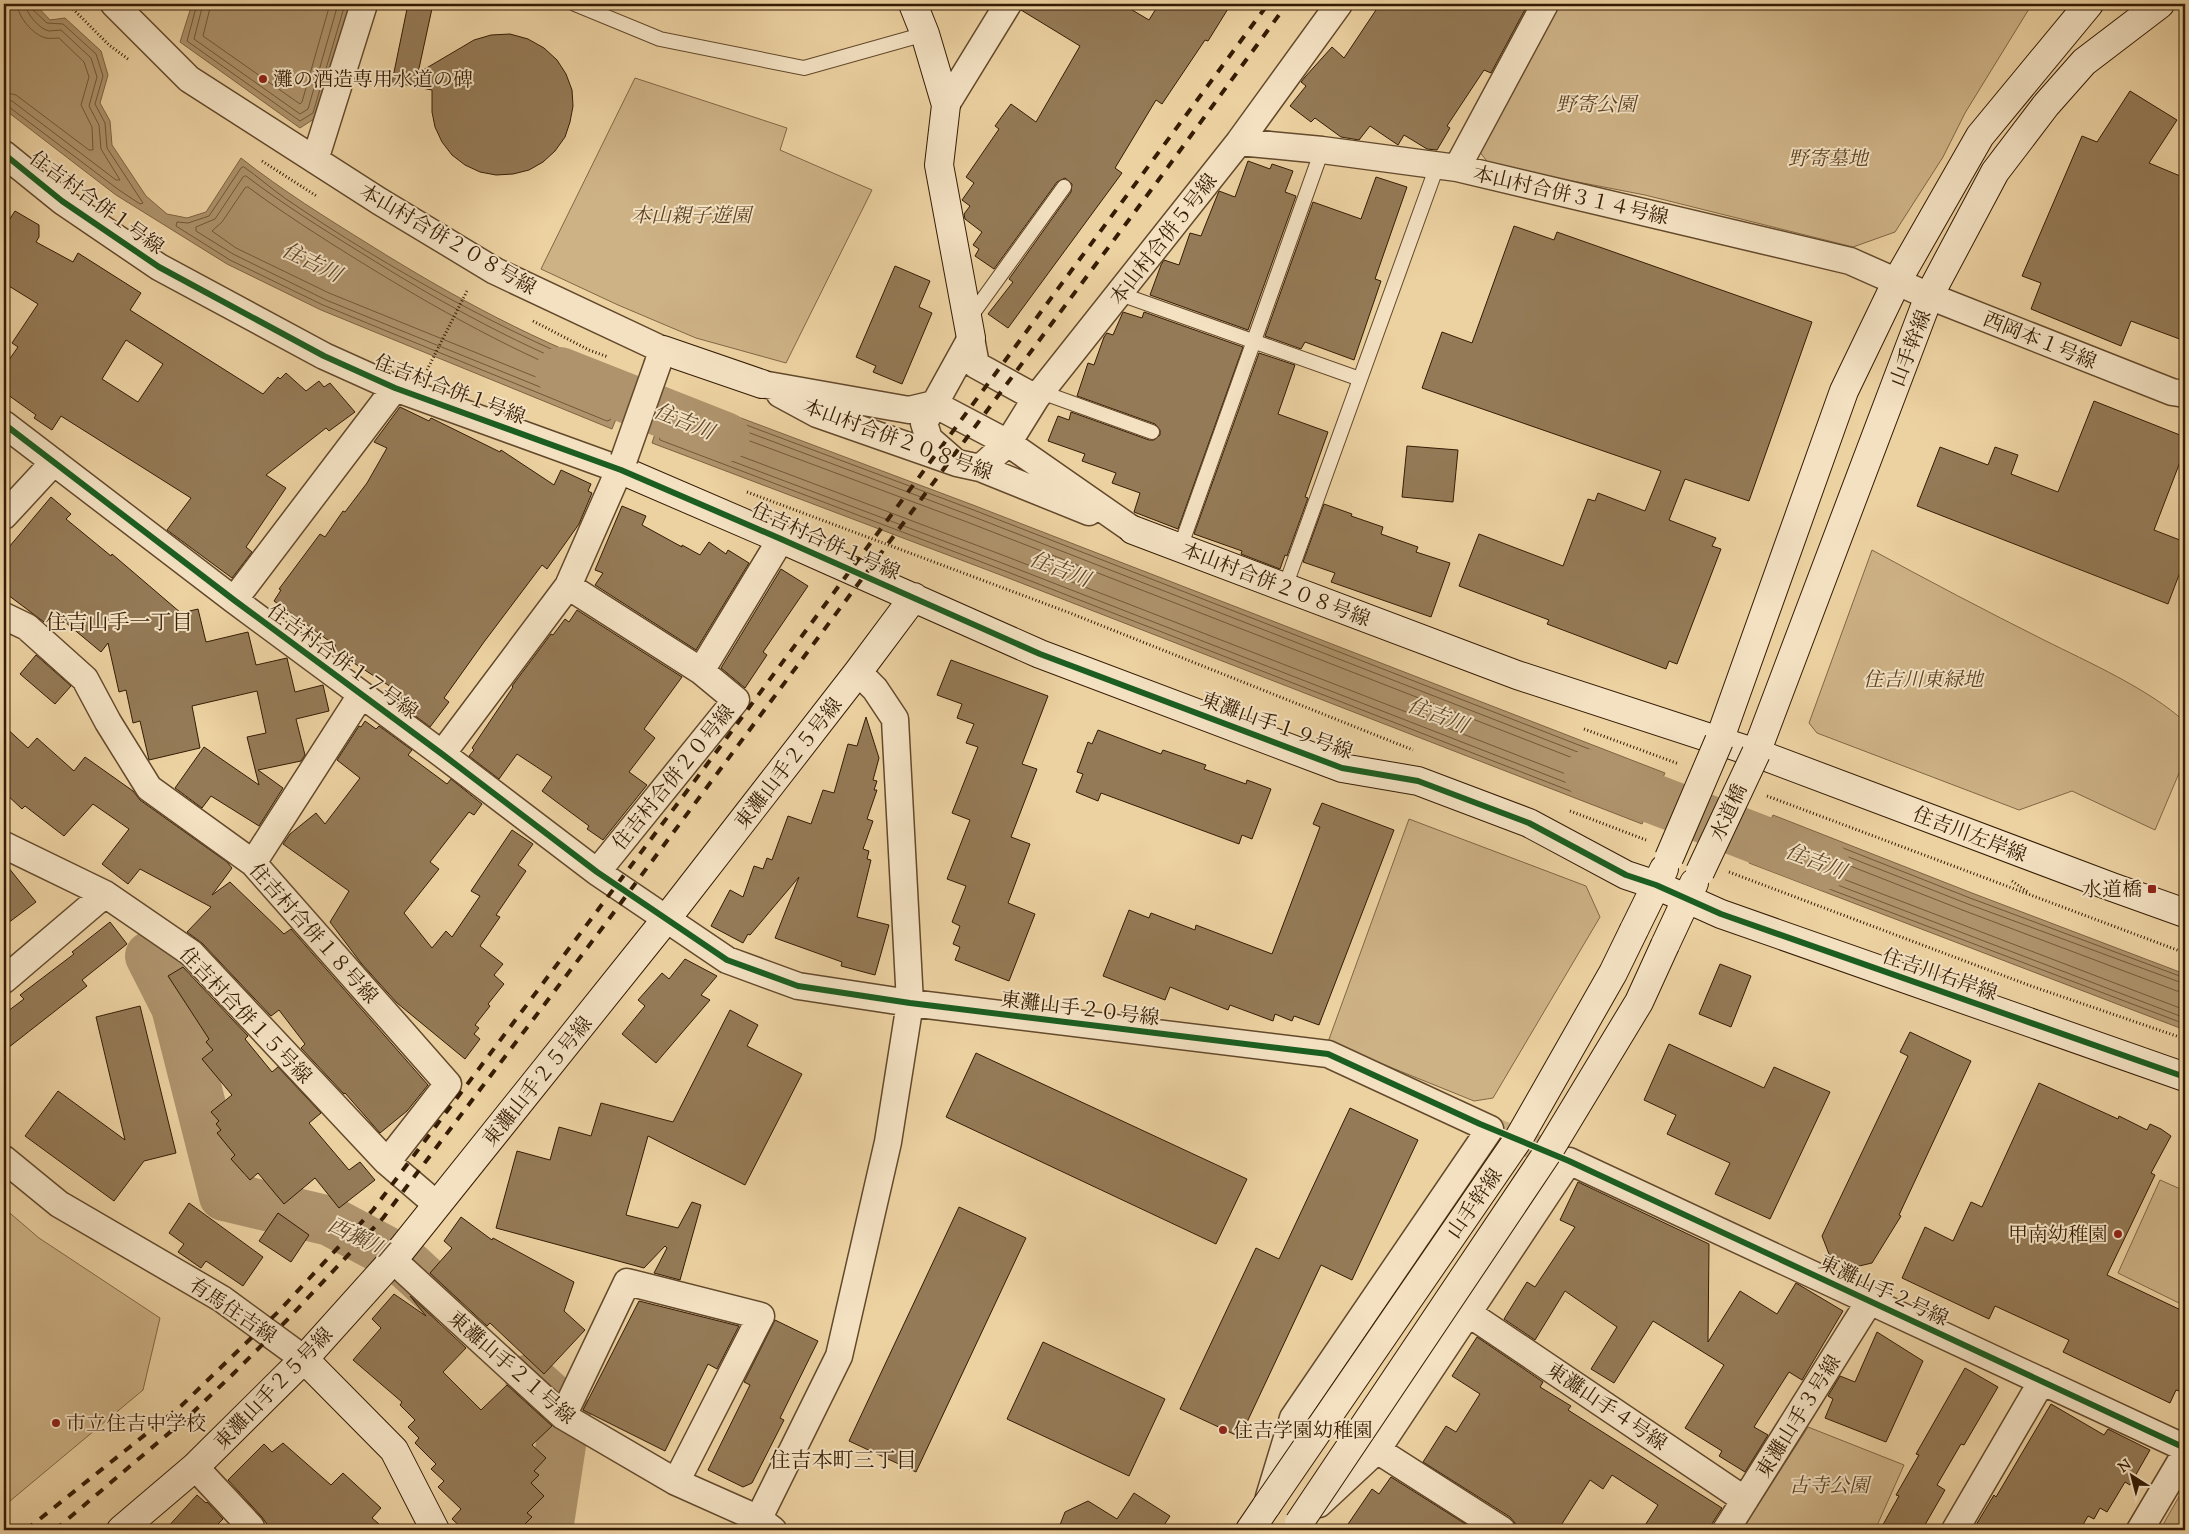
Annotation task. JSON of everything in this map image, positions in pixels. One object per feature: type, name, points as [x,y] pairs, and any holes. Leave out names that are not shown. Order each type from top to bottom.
[{"type":"street","name":"本山村合併２０８号線","points":[[114,4],[189,79],[314,160],[496,271],[661,357],[762,384],[817,414],[968,466],[1517,675],[1756,753]]},
{"type":"street","points":[[314,160],[364,4]]},
{"type":"street","points":[[913,4],[925,34],[946,105],[939,164],[976,365],[1038,395]]},
{"type":"street","points":[[946,105],[1008,4]]},
{"type":"street","name":"本山村合併５号線","points":[[968,466],[1008,444],[1038,395],[1239,142],[1339,4]]},
{"type":"street","points":[[1447,167],[1545,4]]},
{"type":"street","name":"山手幹線","points":[[1720,742],[1844,391],[1896,281],[1980,136],[2089,4]]},
{"type":"street","name":"山手幹線","points":[[1756,753],[1929,296],[1995,172],[2046,104],[2084,62],[2160,4]]},
{"type":"street","name":"本山村合併３１４号線","points":[[1239,142],[1322,150],[1447,167],[1850,261],[1896,281]]},
{"type":"street","name":"住吉村合併１号線","points":[[4,154],[62,201],[159,267],[324,356],[395,388],[622,465],[782,539],[914,597]]},
{"type":"street","name":"西岡本１号線","points":[[1896,281],[1929,296],[2172,392],[2185,394]]},
{"type":"street","points":[[968,466],[929,439],[924,423],[969,329]]},
{"type":"street","points":[[442,754],[568,586],[622,465],[661,357]]},
{"type":"street","points":[[762,384],[910,410],[934,404],[1008,444],[1133,530]]},
{"type":"street","points":[[234,600],[395,388]]},
{"type":"street","name":"住吉村合併１７号線","points":[[4,424],[234,600],[597,872],[667,918]]},
{"type":"street","points":[[4,516],[54,462]]},
{"type":"street","points":[[701,671],[782,539]]},
{"type":"street","name":"住吉村合併２０号線","points":[[568,586],[701,671],[736,700],[597,872]]},
{"type":"street","name":"東灘山手２５号線","points":[[121,1530],[195,1468],[304,1359],[393,1260],[667,918],[914,597]]},
{"type":"street","name":"東灘山手１９号線","points":[[914,597],[1040,654],[1342,768],[1418,781],[1529,823],[1626,875],[1656,885],[1685,899]]},
{"type":"street","name":"住吉村合併１８号線","points":[[4,616],[27,627],[85,679],[108,722],[149,788],[253,863],[448,1084],[387,1162]]},
{"type":"street","points":[[762,1527],[839,1356],[888,1142],[910,1003],[895,719],[876,689],[858,672]]},
{"type":"street","points":[[253,863],[361,695]]},
{"type":"street","name":"水道橋","points":[[1662,851],[1720,742]]},
{"type":"street","name":"水道橋","points":[[1710,870],[1756,753]]},
{"type":"street","name":"住吉川左岸線","points":[[1756,753],[2093,880],[2185,912]]},
{"type":"street","name":"住吉村合併１５号線","points":[[4,845],[105,894],[191,953],[387,1162],[436,1204]]},
{"type":"street","name":"山手幹線","points":[[1250,1530],[1519,1138],[1613,973],[1656,885],[1662,851]]},
{"type":"street","name":"山手幹線","points":[[1297,1527],[1550,1149],[1639,1002],[1685,899],[1710,870]]},
{"type":"street","points":[[4,980],[105,894]]},
{"type":"street","name":"住吉川右岸線","points":[[1685,899],[1734,919],[2185,1077]]},
{"type":"street","name":"東灘山手２０号線","points":[[667,918],[727,960],[798,986],[910,1003],[1328,1054],[1490,1129],[1293,1418],[1267,1505]]},
{"type":"street","name":"有馬住吉線","points":[[4,1159],[59,1204],[222,1299],[304,1359],[394,1450],[435,1530]]},
{"type":"street","name":"東灘山手２号線","points":[[1468,1313],[1569,1161],[2185,1448]]},
{"type":"street","name":"東灘山手２１号線","points":[[393,1260],[563,1416],[676,1482],[762,1527]]},
{"type":"street","points":[[563,1416],[628,1282],[761,1316],[676,1482]]},
{"type":"street","name":"東灘山手３号線","points":[[1726,1530],[1869,1302]]},
{"type":"street","points":[[1297,1527],[1376,1450],[1468,1313]]},
{"type":"street","name":"東灘山手４号線","points":[[1468,1313],[1745,1500]]},
{"type":"street","points":[[1954,1530],[2042,1381]]},
{"type":"street","points":[[1376,1450],[1502,1530]]},
{"type":"street","points":[[2140,1530],[2185,1454]]},
{"type":"street","points":[[195,1468],[251,1527],[249,1530]]},
{"type":"lane","points":[[575,4],[660,40],[804,68],[925,34]]},
{"type":"lane","points":[[1180,548],[1322,150]]},
{"type":"lane","points":[[1285,588],[1360,378],[1447,167]]},
{"type":"lane","points":[[969,329],[1064,187]]},
{"type":"lane","points":[[1120,294],[1360,378]]},
{"type":"lane","points":[[1038,395],[1152,432]]},
{"type":"path","points":[[427,371],[468,289]]},
{"type":"path","points":[[418,367],[435,374]]},
{"type":"path","points":[[743,490],[1070,613],[1422,754]]},
{"type":"path","points":[[1562,808],[1662,851]]},
{"type":"path","points":[[1710,870],[2031,986],[2185,1039]]},
{"type":"green space","name":"野寄公園","points":[[1560,4],[2032,4],[1965,113],[1943,157],[1895,232],[1853,247],[1645,195],[1490,165],[1479,151]]},
{"type":"green space","name":"本山親子遊園","points":[[635,78],[787,128],[780,150],[872,190],[786,363],[696,338],[618,305],[541,269]]},
{"type":"green space","name":"住吉川東緑地","points":[[1872,550],[1979,607],[2118,677],[2154,698],[2185,722],[2185,759],[2155,830],[2072,791],[2019,810],[1817,733],[1809,723]]},
{"type":"green space","points":[[1409,819],[1586,886],[1600,917],[1493,1098],[1474,1101],[1328,1042]]},
{"type":"green space","points":[[2160,1180],[2185,1191],[2185,1306],[2118,1273]]},
{"type":"green space","name":"市立住吉中学校","points":[[4,1208],[39,1238],[160,1318],[143,1390],[4,1506]]},
{"type":"green space","name":"古寺公園","points":[[1808,1427],[1904,1465],[1875,1530],[1742,1530]]},
{"type":"green space","points":[[2185,1486],[2185,1530],[2160,1530]]},
{"type":"water","points":[[4,4],[35,4],[50,20],[65,18],[101,51],[108,75],[100,103],[110,121],[112,145],[146,196],[167,214],[187,218],[206,212],[241,158],[320,214],[465,301],[564,350],[633,377],[612,429],[321,310],[227,264],[116,195],[4,109]]},
{"type":"water","points":[[192,4],[350,4],[317,117],[300,128],[180,42]]},
{"type":"water","points":[[669,391],[973,505],[1665,773],[1642,824],[998,574],[652,443]]},
{"type":"water","points":[[1773,815],[2185,974],[2185,1030],[1749,863]]},
{"type":"building","points":[[408,4],[433,4],[418,73],[474,40],[491,35],[510,34],[528,39],[544,48],[557,60],[566,74],[572,90],[573,106],[565,137],[555,151],[543,162],[529,170],[513,174],[496,175],[480,172],[465,165],[452,155],[442,142],[435,127],[432,112],[432,90],[392,82]]},
{"type":"building","points":[[1023,4],[1122,4],[1149,20],[1159,4],[1231,4],[1208,41],[1205,40],[1162,104],[1156,100],[1115,168],[1122,173],[1008,328],[988,314],[1013,282],[1009,279],[1071,192],[1072,184],[1065,178],[1057,182],[994,269],[975,256],[979,249],[973,245],[982,232],[965,219],[964,214],[970,206],[962,200],[974,183],[966,177],[999,129],[995,126],[1011,104],[1036,122],[1080,46],[1021,10]]},
{"type":"building","points":[[1380,4],[1528,4],[1491,73],[1484,70],[1447,126],[1450,128],[1437,150],[1427,149],[1404,135],[1398,145],[1370,126],[1359,140],[1341,137],[1315,118],[1311,122],[1290,106],[1306,86],[1301,82],[1332,47],[1344,58]]},
{"type":"building","points":[[2130,91],[2177,120],[2149,163],[2185,178],[2179,199],[2185,202],[2185,341],[2131,321],[2121,346],[2031,309],[2041,283],[2022,276],[2082,136],[2097,142]]},
{"type":"building","points":[[1248,161],[1270,169],[1272,164],[1293,171],[1285,192],[1296,196],[1248,330],[1150,295],[1164,260],[1179,265],[1190,233],[1201,236],[1219,191],[1235,197]]},
{"type":"building","points":[[1376,177],[1407,187],[1375,279],[1381,281],[1354,360],[1305,342],[1301,349],[1265,336],[1313,202],[1361,219]]},
{"type":"building","points":[[15,211],[39,225],[39,237],[36,242],[73,262],[78,253],[141,293],[130,310],[263,394],[278,377],[280,379],[286,373],[306,391],[319,381],[324,387],[330,383],[355,412],[329,431],[326,428],[266,475],[286,488],[246,547],[252,552],[232,578],[167,530],[191,498],[61,416],[52,430],[34,418],[36,415],[4,392],[4,367],[18,347],[12,343],[38,304],[4,283],[4,228]],"holes":[[[126,340],[163,364],[138,402],[102,379]]]},
{"type":"building","points":[[1514,226],[1554,240],[1557,232],[1812,322],[1749,501],[1685,479],[1669,520],[1716,538],[1712,546],[1721,549],[1677,664],[1669,661],[1666,669],[1547,624],[1549,620],[1459,586],[1479,534],[1563,566],[1588,499],[1595,501],[1598,493],[1645,511],[1661,471],[1422,388],[1442,332],[1472,343]]},
{"type":"building","points":[[895,266],[930,281],[919,307],[932,313],[902,384],[873,372],[876,366],[856,357]]},
{"type":"building","points":[[1123,312],[1142,318],[1144,312],[1243,347],[1178,529],[1134,512],[1140,493],[1112,483],[1116,473],[1082,461],[1085,454],[1048,441],[1058,416],[1069,420],[1071,412],[1149,440],[1154,440],[1160,435],[1160,430],[1155,424],[1077,396],[1088,363],[1094,365],[1104,337],[1107,333],[1113,335]]},
{"type":"building","points":[[1259,353],[1295,365],[1278,414],[1328,432],[1305,497],[1308,498],[1287,556],[1285,555],[1280,569],[1241,554],[1242,551],[1194,534]]},
{"type":"building","points":[[2094,401],[2185,437],[2185,449],[2154,530],[2185,542],[2185,559],[2168,604],[1917,506],[1940,447],[1988,465],[1995,447],[2018,455],[2011,474],[2058,492]]},
{"type":"building","points":[[400,407],[429,421],[431,418],[500,452],[501,450],[554,485],[561,470],[591,484],[588,491],[592,493],[579,524],[547,569],[542,565],[484,642],[444,698],[449,702],[430,727],[397,702],[402,694],[329,647],[336,646],[274,601],[281,590],[279,589],[320,534],[325,537],[343,511],[345,512],[367,483],[387,448],[374,442]]},
{"type":"building","points":[[1407,446],[1458,450],[1453,502],[1402,497]]},
{"type":"building","points":[[51,497],[71,514],[66,519],[111,556],[112,554],[181,613],[198,609],[206,642],[248,632],[256,665],[287,658],[295,692],[323,685],[329,711],[296,719],[305,755],[301,761],[258,770],[283,788],[259,826],[211,796],[202,808],[175,788],[204,747],[259,785],[247,737],[266,733],[257,691],[192,706],[200,748],[149,760],[140,721],[133,723],[126,690],[119,692],[108,643],[101,652],[53,612],[44,622],[4,592],[4,553]]},
{"type":"building","points":[[1324,504],[1383,527],[1381,534],[1418,547],[1416,552],[1450,563],[1431,617],[1331,582],[1335,573],[1303,562]]},
{"type":"building","points":[[622,506],[646,516],[642,525],[682,547],[682,545],[700,555],[709,542],[726,554],[728,550],[749,563],[696,650],[595,585],[603,573],[595,570]]},
{"type":"building","points":[[781,569],[808,586],[763,652],[767,655],[745,688],[721,668]]},
{"type":"building","points":[[577,610],[682,677],[644,729],[655,738],[629,772],[647,785],[603,840],[587,829],[589,826],[542,791],[552,777],[517,754],[499,779],[469,756],[474,750],[472,748],[512,686],[551,634],[553,635],[565,619],[569,622]]},
{"type":"building","points":[[36,655],[71,686],[55,704],[20,674]]},
{"type":"building","points":[[951,660],[1048,696],[1022,764],[1037,769],[1011,837],[1030,844],[1008,903],[1035,914],[1009,981],[955,960],[960,947],[953,944],[960,926],[952,922],[966,886],[947,879],[970,820],[952,813],[978,747],[966,743],[974,724],[957,718],[962,704],[937,695]]},
{"type":"building","points":[[866,717],[879,758],[873,780],[877,781],[874,790],[877,790],[867,819],[873,821],[863,849],[869,851],[867,859],[871,860],[857,917],[889,925],[875,975],[841,966],[842,962],[775,938],[799,877],[750,935],[748,934],[743,943],[711,926],[730,890],[743,897],[754,866],[763,869],[767,858],[772,860],[788,816],[811,824],[823,790],[834,793],[848,744],[857,746]]},
{"type":"building","points":[[365,721],[376,729],[379,726],[412,750],[408,755],[447,784],[451,779],[482,804],[474,815],[469,812],[430,862],[439,869],[404,913],[432,948],[446,931],[452,937],[480,896],[471,891],[512,830],[533,844],[518,865],[526,871],[496,915],[500,917],[480,946],[503,964],[494,975],[504,984],[488,1004],[490,1006],[475,1025],[479,1028],[474,1034],[480,1039],[465,1059],[397,1003],[361,963],[330,922],[349,891],[283,844],[290,834],[316,813],[325,824],[360,778],[337,760],[359,726],[361,727]]},
{"type":"building","points":[[4,726],[28,748],[37,738],[74,771],[85,757],[133,791],[140,800],[227,862],[232,868],[212,895],[230,882],[284,934],[291,929],[428,1085],[407,1111],[380,1133],[345,1093],[301,1048],[305,1044],[279,1010],[271,1016],[202,943],[187,932],[211,907],[140,869],[128,884],[102,864],[129,829],[93,804],[64,836],[25,806],[22,809],[4,792]]},
{"type":"building","points":[[1098,730],[1161,754],[1163,750],[1206,765],[1204,769],[1246,784],[1247,780],[1271,789],[1252,839],[1242,835],[1239,844],[1101,793],[1098,801],[1076,792],[1083,774],[1077,772],[1088,742],[1092,744]]},
{"type":"building","points":[[1322,803],[1394,830],[1319,1025],[1294,1016],[1292,1021],[1275,1014],[1273,1021],[1230,1005],[1228,1010],[1170,987],[1165,1000],[1103,976],[1129,910],[1149,918],[1151,913],[1195,930],[1196,925],[1272,954],[1320,827],[1313,824]]},
{"type":"building","points":[[4,862],[36,902],[4,926]]},
{"type":"building","points":[[110,922],[127,944],[82,980],[87,986],[4,1051],[4,1014],[24,999],[20,995],[74,954],[72,952]]},
{"type":"building","points":[[685,959],[717,976],[701,995],[710,1000],[656,1063],[622,1034],[645,1006],[638,1000],[662,973],[669,979]]},
{"type":"building","points":[[1720,964],[1751,976],[1731,1027],[1699,1014]]},
{"type":"building","points":[[183,967],[248,1036],[245,1039],[272,1072],[278,1067],[321,1113],[309,1123],[349,1170],[360,1162],[375,1180],[339,1208],[315,1178],[284,1204],[258,1173],[250,1180],[231,1159],[235,1155],[217,1133],[221,1130],[216,1124],[219,1121],[211,1112],[232,1095],[202,1059],[213,1050],[206,1042],[209,1039],[168,976]]},
{"type":"building","points":[[140,1006],[176,1153],[144,1161],[114,1201],[25,1136],[58,1091],[125,1140],[96,1017]]},
{"type":"building","points":[[730,1010],[758,1025],[747,1046],[802,1074],[745,1185],[648,1136],[626,1215],[678,1228],[692,1202],[701,1205],[680,1280],[654,1273],[667,1248],[665,1246],[644,1268],[496,1228],[517,1151],[550,1160],[559,1127],[591,1136],[601,1103],[673,1122]]},
{"type":"building","points":[[1910,1032],[1971,1061],[1899,1215],[1901,1216],[1872,1263],[1855,1267],[1840,1264],[1829,1254],[1822,1236],[1908,1056],[1900,1052]]},
{"type":"building","points":[[1669,1044],[1764,1088],[1774,1067],[1830,1092],[1770,1219],[1715,1194],[1730,1163],[1667,1134],[1676,1115],[1644,1100]]},
{"type":"building","points":[[976,1053],[1247,1179],[1216,1244],[946,1117]]},
{"type":"building","points":[[2039,1083],[2118,1119],[2119,1116],[2147,1130],[2150,1124],[2171,1136],[2151,1173],[2155,1175],[2107,1275],[2185,1312],[2185,1393],[2176,1390],[2170,1403],[2063,1352],[2069,1340],[1995,1306],[1989,1319],[1902,1278],[1925,1227],[1953,1241],[1971,1202],[1982,1207]]},
{"type":"building","points":[[1350,1108],[1418,1140],[1352,1280],[1321,1265],[1240,1437],[1180,1409],[1256,1248],[1279,1259]]},
{"type":"building","points":[[1578,1182],[1709,1244],[1708,1342],[1740,1291],[1777,1314],[1796,1283],[1843,1311],[1802,1380],[1789,1372],[1754,1427],[1768,1435],[1745,1472],[1719,1456],[1722,1451],[1685,1428],[1724,1365],[1653,1321],[1614,1383],[1591,1369],[1617,1327],[1565,1291],[1535,1340],[1504,1319],[1527,1282],[1535,1287],[1575,1227],[1560,1220]]},
{"type":"building","points":[[189,1203],[263,1257],[243,1286],[206,1261],[201,1268],[178,1252],[184,1244],[169,1233]]},
{"type":"building","points":[[959,1207],[1026,1238],[916,1472],[849,1441]]},
{"type":"building","points":[[278,1213],[309,1235],[291,1262],[259,1241]]},
{"type":"building","points":[[461,1217],[492,1240],[493,1238],[574,1282],[564,1311],[585,1330],[544,1374],[490,1323],[487,1326],[430,1273],[452,1248],[444,1241]]},
{"type":"building","points":[[394,1294],[426,1316],[410,1296],[466,1348],[443,1372],[481,1410],[507,1385],[552,1426],[532,1445],[546,1458],[534,1471],[539,1475],[531,1483],[544,1496],[527,1513],[532,1517],[519,1530],[464,1530],[452,1519],[461,1509],[438,1487],[444,1481],[431,1469],[436,1464],[415,1443],[419,1438],[408,1427],[415,1420],[400,1405],[402,1402],[353,1360],[381,1328],[372,1319]]},
{"type":"building","points":[[639,1301],[739,1326],[717,1369],[708,1364],[665,1451],[583,1410]]},
{"type":"building","points":[[775,1320],[818,1341],[780,1418],[784,1420],[752,1483],[743,1487],[708,1470],[750,1385],[744,1382]]},
{"type":"building","points":[[1877,1332],[1923,1361],[1886,1442],[1825,1418],[1833,1399],[1828,1396],[1840,1376],[1855,1382]]},
{"type":"building","points":[[1477,1337],[1543,1382],[1540,1387],[1571,1406],[1568,1410],[1722,1508],[1708,1530],[1642,1530],[1658,1505],[1612,1475],[1603,1489],[1590,1480],[1558,1530],[1517,1530],[1515,1523],[1510,1517],[1423,1462],[1446,1426],[1456,1432],[1480,1394],[1452,1376]]},
{"type":"building","points":[[1043,1342],[1165,1399],[1129,1476],[1007,1419]]},
{"type":"building","points":[[1965,1368],[1998,1387],[1964,1445],[1961,1444],[1937,1485],[1945,1490],[1922,1530],[1880,1530],[1899,1496],[1896,1495],[1919,1455],[1916,1454]]},
{"type":"building","points":[[2051,1404],[2104,1435],[2108,1429],[2150,1450],[2130,1485],[2125,1482],[2107,1512],[2100,1508],[2094,1519],[2088,1516],[2080,1530],[1973,1530],[1994,1495],[1996,1497]]},
{"type":"building","points":[[283,1443],[331,1485],[343,1473],[381,1508],[372,1518],[386,1530],[271,1530],[262,1517],[228,1480],[264,1444],[272,1452]]},
{"type":"building","points":[[1391,1477],[1475,1530],[1344,1530],[1372,1489],[1379,1494]]},
{"type":"building","points":[[1134,1493],[1170,1516],[1161,1530],[1058,1530],[1065,1512],[1088,1501],[1117,1519]]},
{"type":"building","points":[[197,1495],[207,1502],[223,1519],[212,1530],[165,1530]]},
{"type":"waterway","name":"住吉川","points":[[560,372],[725,437]]},
{"type":"waterway","name":"住吉川","points":[[1589,774],[1825,865]]},
{"type":"waterway","name":"西獺川","points":[[150,956],[176,1007],[224,1196],[330,1221],[401,1259],[437,1292]]},
{"type":"waterway","name":"西獺川","points":[[530,1379],[566,1412],[548,1530]]},
{"type":"tunnel","points":[[1490,1129],[1568,1160]]},
{"type":"railway","points":[[26,1530],[181,1406],[278,1312],[373,1210],[720,747],[1268,4]]},
{"type":"railway","points":[[55,1530],[189,1416],[287,1320],[383,1218],[603,927],[1157,182],[1287,4]]},
{"type":"cycle path","points":[[4,154],[62,201],[159,267],[324,356],[395,388],[621,470],[1040,654],[1342,768],[1418,781],[1529,823],[1626,875],[1656,885],[1721,914],[2185,1077]]},
{"type":"cycle path","points":[[4,424],[234,600],[597,872],[727,960],[798,986],[910,1003],[1328,1054],[1480,1124],[1569,1161],[2185,1448]]},
{"type":"place","name":"灘の酒造専用水道の碑","points":[[263,79]]},
{"type":"place","name":"水道橋","points":[[2152,889]]},
{"type":"place","name":"甲南幼稚園","points":[[2118,1234]]},
{"type":"place","name":"市立住吉中学校","points":[[56,1423]]},
{"type":"place","name":"住吉学園幼稚園","points":[[1223,1430]]},
{"type":"district","name":"住吉山手一丁目","points":[[119,622]]},
{"type":"district","name":"住吉本町三丁目","points":[[843,1460]]},
{"type":"park label","name":"野寄墓地","points":[[1828,158]]}]
